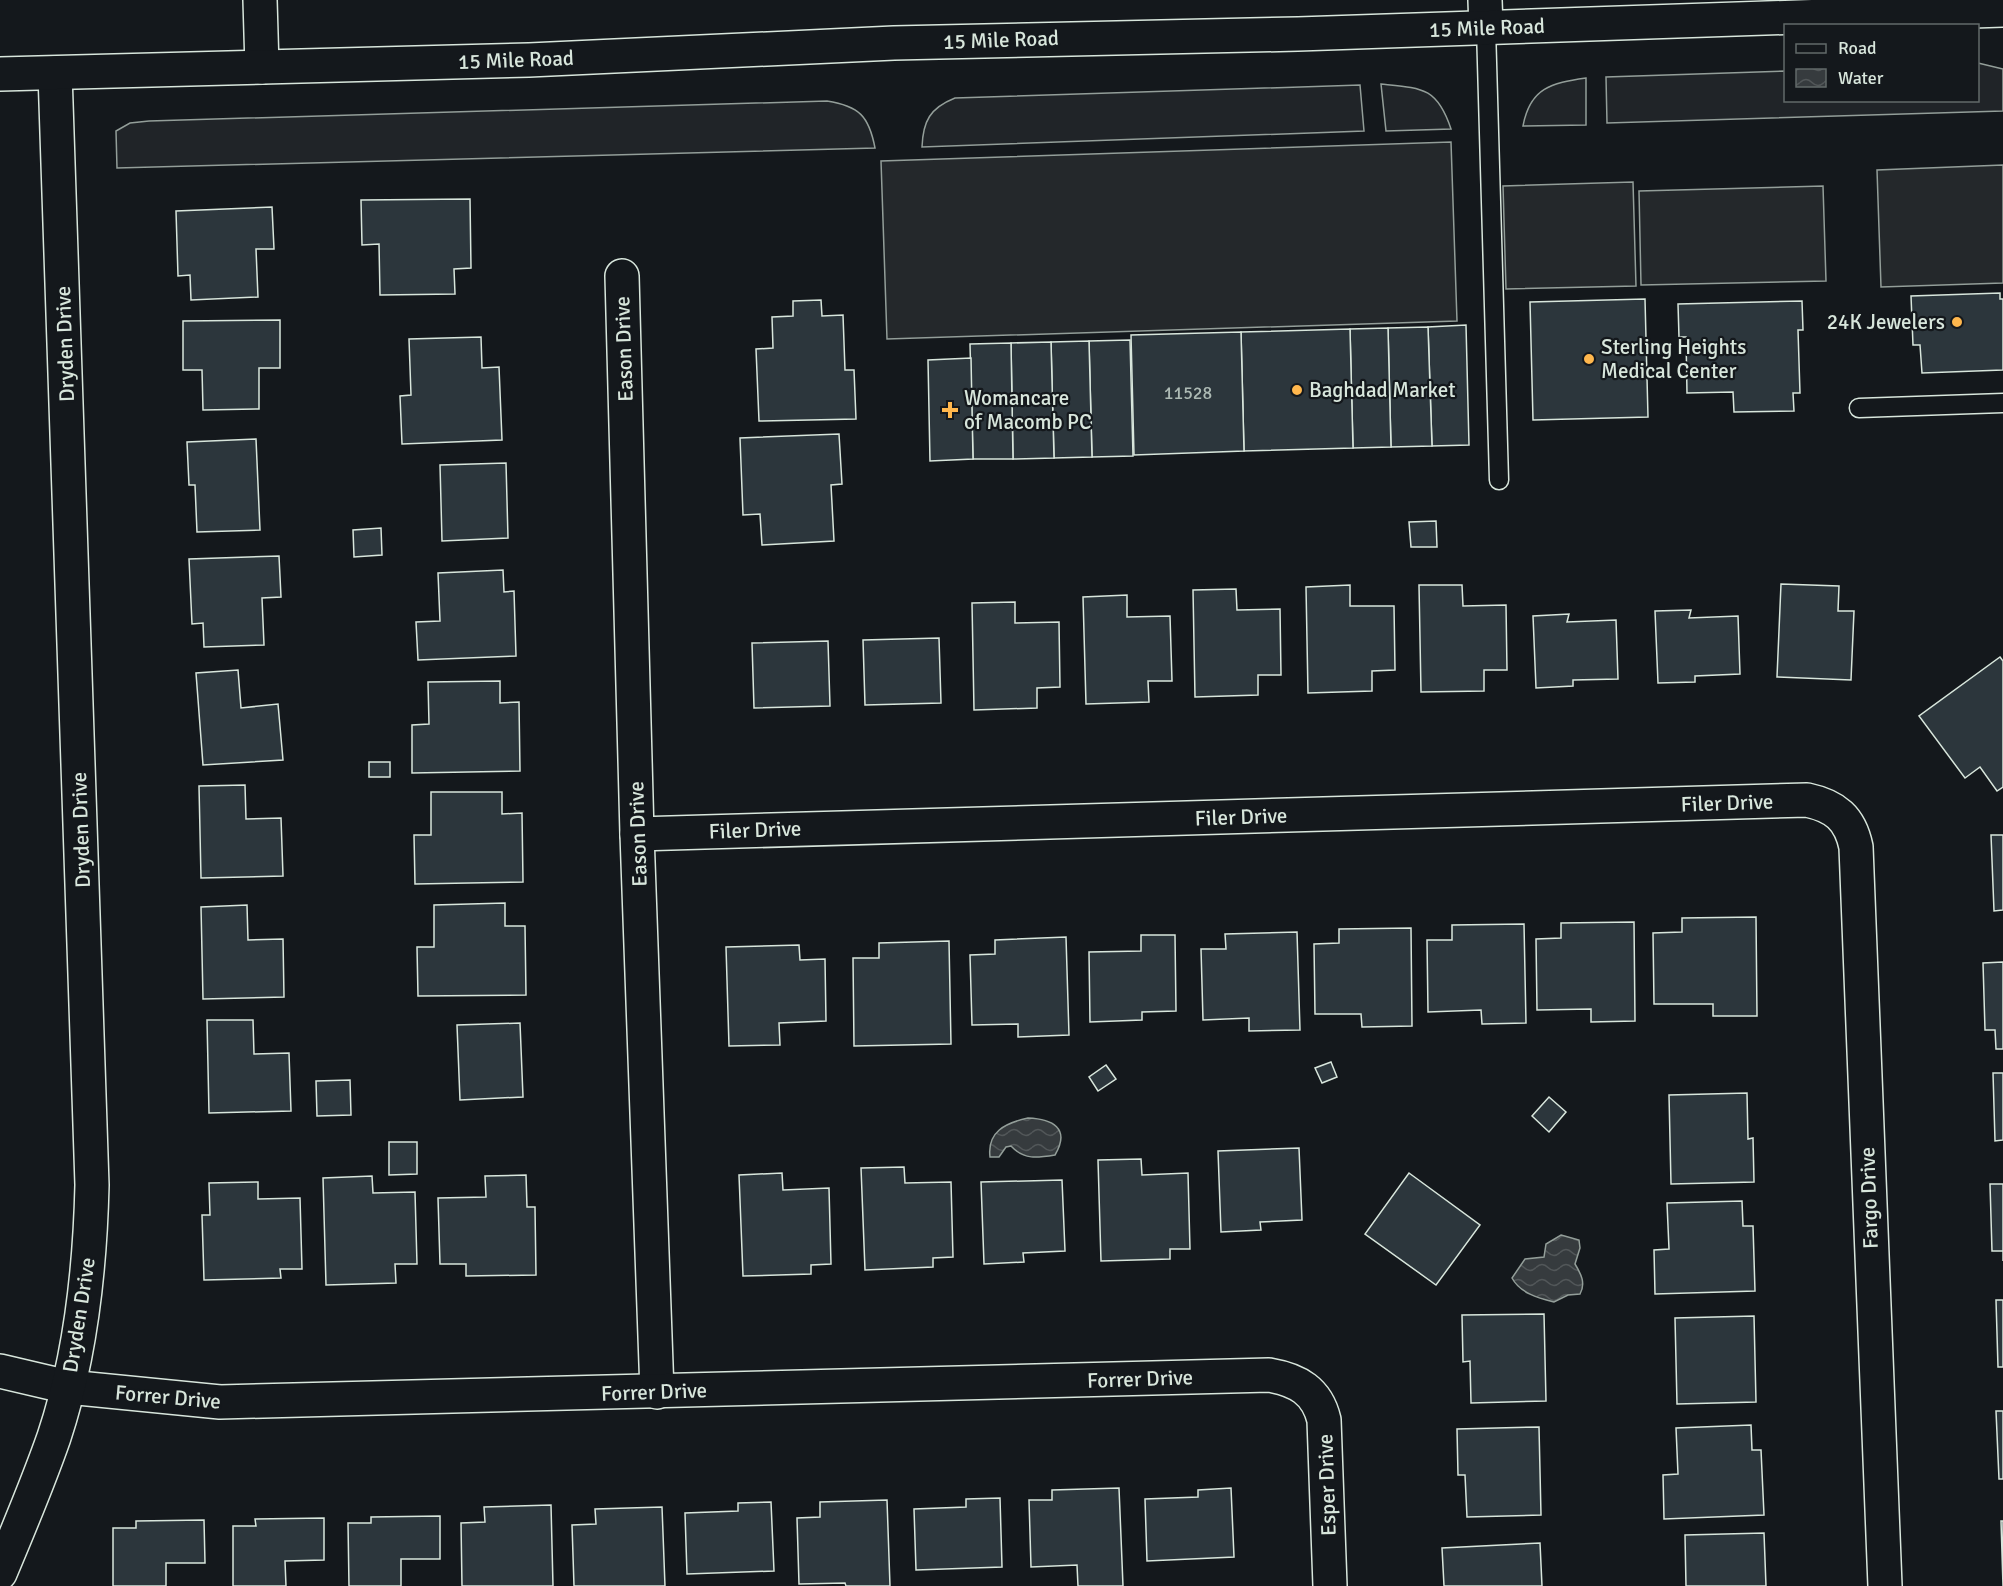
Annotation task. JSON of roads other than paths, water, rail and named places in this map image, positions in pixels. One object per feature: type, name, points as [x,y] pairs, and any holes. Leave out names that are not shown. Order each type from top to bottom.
[{"type":"street","points":[[260,0],[262,67]]},
{"type":"street","name":"15 Mile Road","points":[[0,74],[529,60],[1486,14],[2003,10]]},
{"type":"street","name":"Dryden Drive","points":[[0,1573],[39,1479],[68,1387],[80,1335],[86,1290],[92,1185],[55,73]]},
{"type":"street","name":"Eason Drive","points":[[622,276],[637,834],[657,1392]]},
{"type":"street","name":"Filer Drive","points":[[637,834],[1807,800],[1825,804],[1842,814]]},
{"type":"street","name":"Fargo Drive","points":[[1842,814],[1853,831],[1856,846],[1885,1586]]},
{"type":"street","name":"Forrer Drive","points":[[0,1371],[68,1387],[220,1402],[1269,1375],[1290,1379],[1307,1389]]},
{"type":"street","name":"Esper Drive","points":[[1307,1389],[1320,1404],[1324,1420],[1330,1586]]},
{"type":"lane","points":[[1486,14],[1499,480]]},
{"type":"lane","points":[[1859,408],[2003,403]]},
{"type":"water","points":[[1028,1118],[1045,1120],[1060,1132],[1061,1138],[1055,1155],[1026,1156],[1011,1146],[1006,1147],[999,1157],[990,1157],[991,1141],[999,1130]]},
{"type":"water","points":[[1561,1235],[1579,1240],[1580,1248],[1575,1264],[1581,1275],[1583,1286],[1580,1294],[1568,1295],[1554,1302],[1525,1291],[1512,1278],[1525,1259],[1544,1257],[1546,1244]]},
{"type":"place","name":"24K Jewelers","points":[[1957,322]]},
{"type":"place","name":"Sterling Heights Medical Center","points":[[1589,359]]},
{"type":"place","name":"Baghdad Market","points":[[1297,390]]},
{"type":"place","name":"Womancare of Macomb PC","points":[[950,410]]}]
